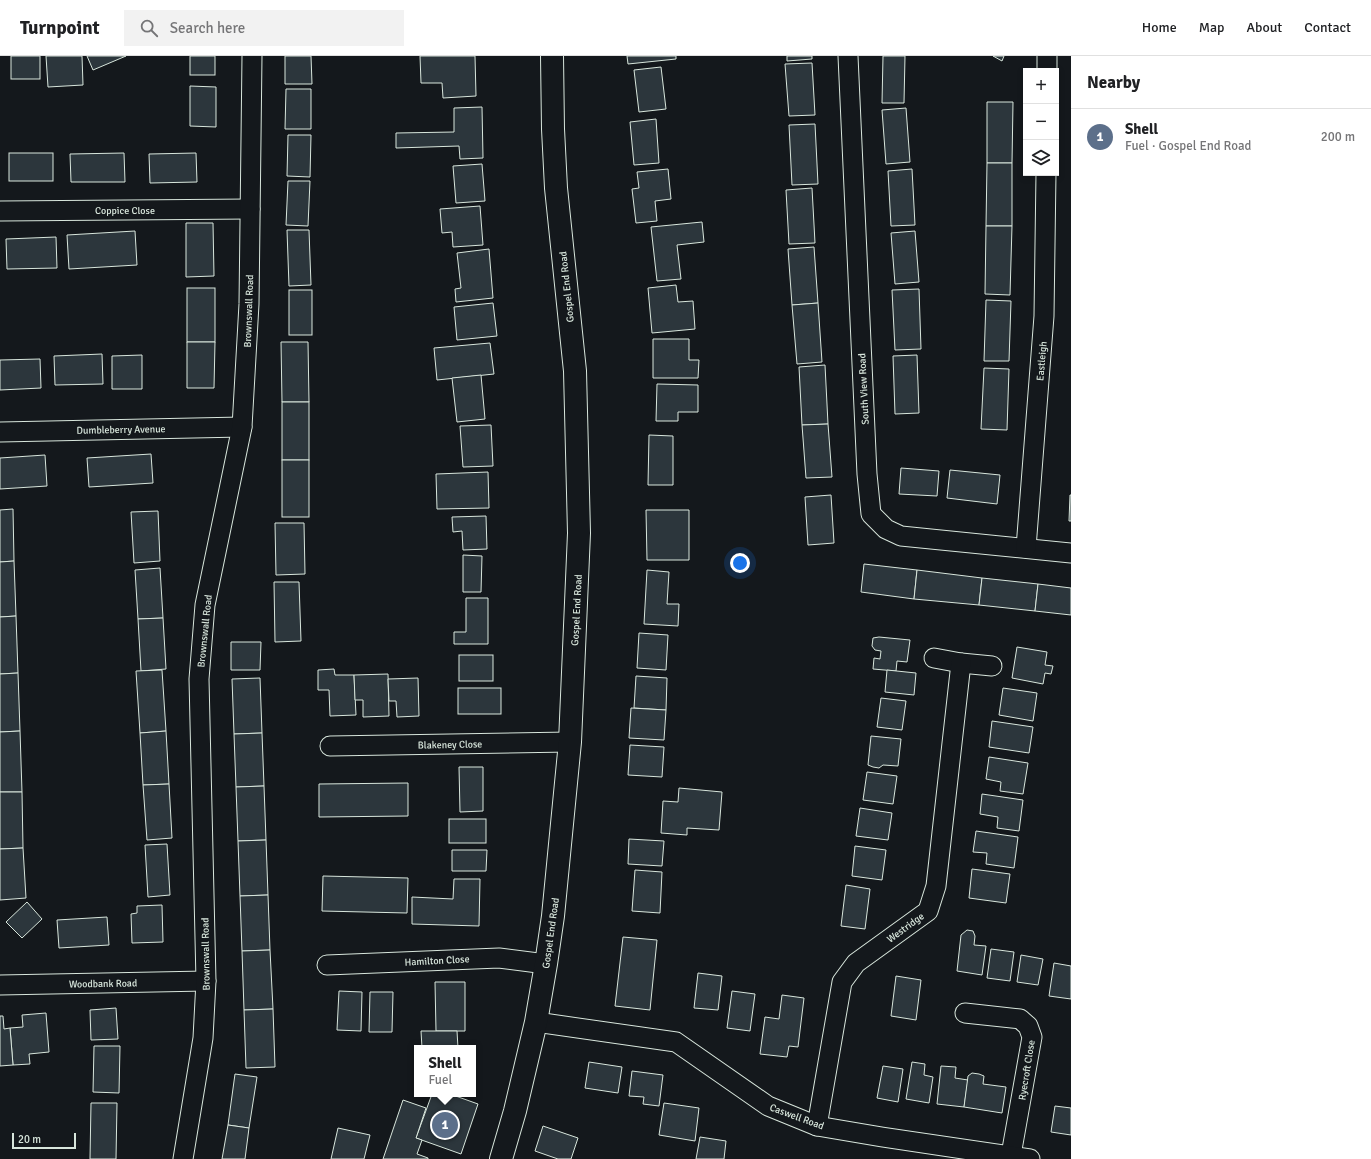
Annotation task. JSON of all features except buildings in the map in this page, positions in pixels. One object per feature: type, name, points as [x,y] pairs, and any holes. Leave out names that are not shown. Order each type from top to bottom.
[{"type":"main road","name":"Gospel End Road","points":[[501,1159],[515,1111],[536,1022],[546,964],[553,916],[570,742],[579,533],[578,445],[575,371],[556,188],[553,129],[552,56]]},
{"type":"street","name":"Brownswall Road","points":[[182,1159],[203,1038],[206,981],[199,679],[205,605],[242,427],[249,304],[252,56]]},
{"type":"street","name":"South View Road","points":[[848,56],[866,474],[871,514],[886,529],[901,536],[1071,553]]},
{"type":"street","points":[[1047,56],[1047,68]]},
{"type":"street","name":"Eastleigh","points":[[1026,548],[1044,316],[1046,176]]},
{"type":"street","name":"Coppice Close","points":[[0,211],[250,209]]},
{"type":"street","name":"Dumbleberry Avenue","points":[[0,432],[242,427]]},
{"type":"street","points":[[934,658],[961,663],[992,666]]},
{"type":"street","name":"Westridge","points":[[817,1126],[842,982],[856,963],[928,911],[936,886],[961,663]]},
{"type":"street","name":"Blakeney Close","points":[[330,746],[570,742]]},
{"type":"street","name":"Hamilton Close","points":[[327,965],[499,958],[546,964]]},
{"type":"street","name":"Woodbank Road","points":[[0,985],[206,981]]},
{"type":"street","name":"Ryecroft Close","points":[[965,1013],[1020,1019],[1028,1026],[1032,1037],[1011,1156]]},
{"type":"street","name":"Caswell Road","points":[[536,1022],[676,1042],[768,1106],[817,1126],[882,1138],[1030,1159]]},
{"type":"place","name":"Shell","points":[[445,1125]]}]
